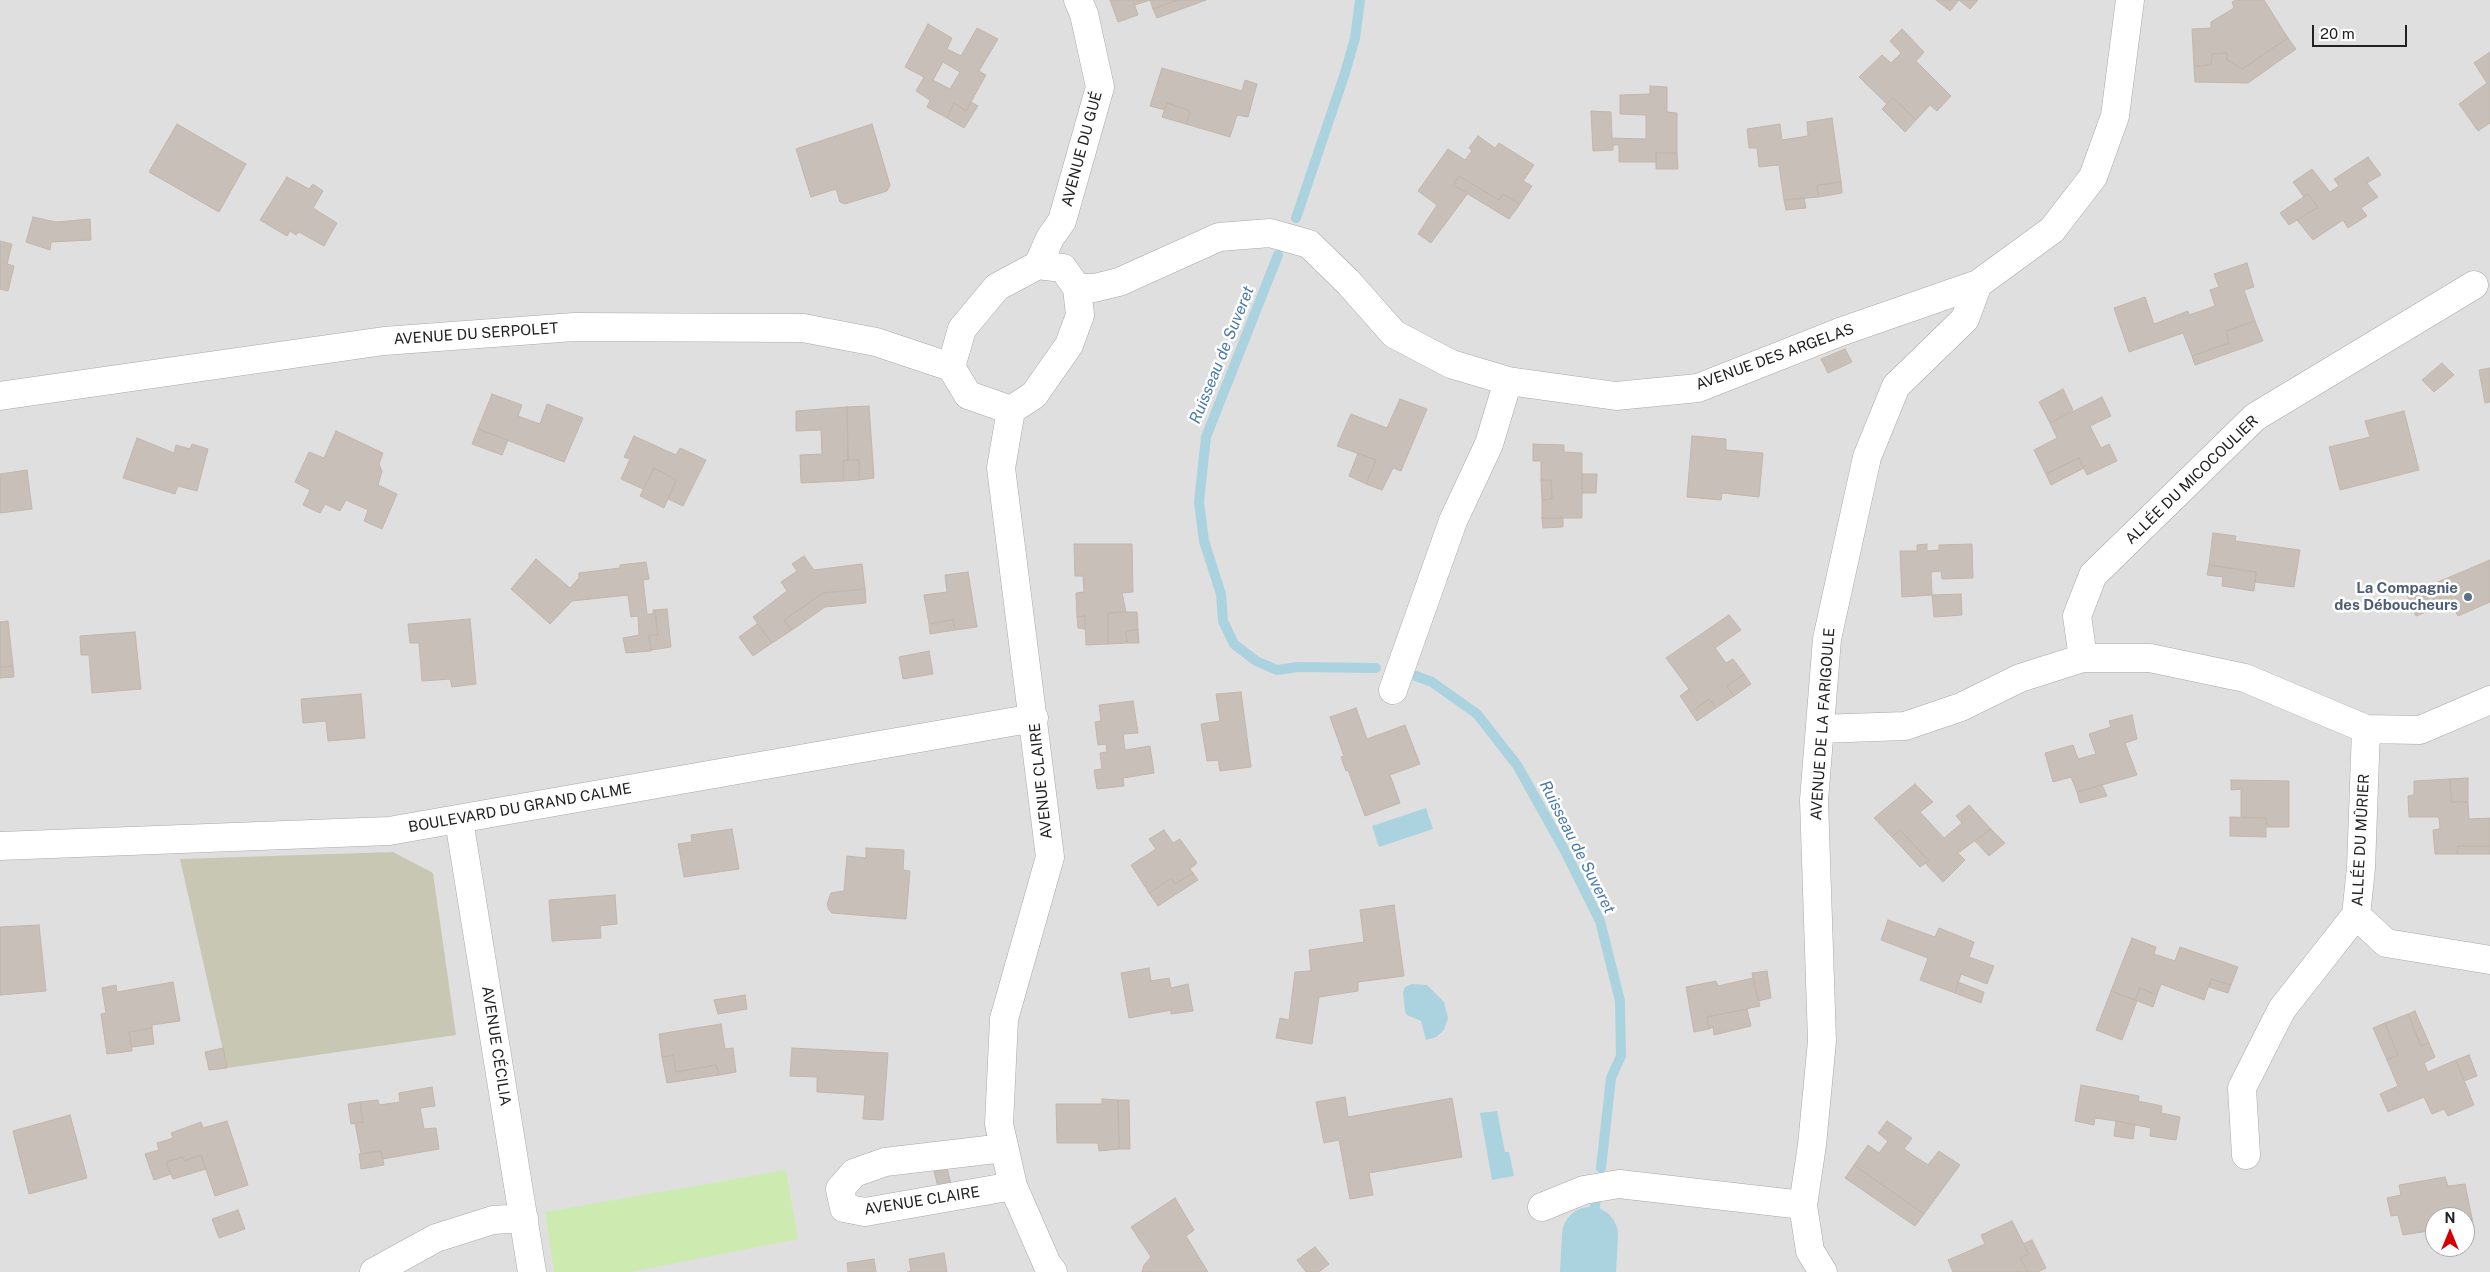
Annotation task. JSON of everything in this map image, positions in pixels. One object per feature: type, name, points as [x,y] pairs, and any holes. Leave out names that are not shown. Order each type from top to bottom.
[{"type":"street","name":"AVENUE DU GUÉ","points":[[1038,265],[1050,238],[1062,221],[1100,87],[1084,14],[1078,0]]},
{"type":"street","name":"AVENUE DES ARGELAS","points":[[1078,288],[1094,288],[1120,282],[1219,238],[1270,233],[1309,244],[1349,283],[1394,334],[1451,364],[1508,381],[1616,396],[1698,388],[1840,332],[1978,284],[2052,230],[2093,177],[2115,116],[2130,0]]},
{"type":"street","points":[[1038,265],[1063,268],[1078,288],[1080,315],[1069,345],[1034,395],[1011,410],[968,395],[951,367],[962,329],[997,287],[1038,265]]},
{"type":"street","name":"AVENUE DE LA FARIGOULE","points":[[1823,1272],[1810,1252],[1803,1205],[1812,1146],[1822,1041],[1814,800],[1827,639],[1867,457],[1896,386],[1964,319],[1978,284]]},
{"type":"street","name":"ALLÉE DU MICOCOULIER","points":[[2083,658],[2077,616],[2093,575],[2255,417],[2474,285]]},
{"type":"street","name":"AVENUE DU SERPOLET","points":[[0,396],[384,341],[574,327],[803,328],[876,342],[951,367]]},
{"type":"street","points":[[1393,690],[1453,521],[1489,444],[1508,381]]},
{"type":"street","name":"AVENUE CLAIRE","points":[[1011,410],[1001,468],[1050,857],[1004,1019],[999,1124],[1013,1186],[1047,1264],[1053,1272]]},
{"type":"street","points":[[1820,729],[1905,726],[1961,708],[2020,678],[2083,658],[2150,658],[2245,678],[2366,729],[2420,730],[2490,700]]},
{"type":"street","name":"BOULEVARD DU GRAND CALME","points":[[0,846],[390,831],[1034,718]]},
{"type":"street","name":"ALLÉE DU MÛRIER","points":[[2246,1156],[2242,1088],[2282,1009],[2356,915],[2361,868],[2366,729]]},
{"type":"street","name":"AVENUE CÉCILIA","points":[[459,820],[532,1272]]},
{"type":"street","points":[[2356,915],[2386,943],[2490,960]]},
{"type":"street","name":"AVENUE CLAIRE","points":[[1004,1148],[885,1162],[854,1173],[840,1189],[844,1208],[865,1212],[1013,1186]]},
{"type":"street","points":[[1542,1207],[1584,1190],[1619,1184],[1803,1205]]},
{"type":"street","points":[[374,1272],[436,1238],[493,1220],[524,1218]]},
{"type":"shaded area","points":[[0,0],[2490,0],[2490,1272],[0,1272]]},
{"type":"shaded area","points":[[393,852],[433,873],[456,1035],[227,1068],[180,859]]},
{"type":"green space","points":[[786,1170],[798,1239],[630,1272],[554,1272],[545,1212]]},
{"type":"water","points":[[1426,808],[1433,829],[1379,847],[1372,826]]},
{"type":"water","points":[[1412,984],[1427,985],[1444,1002],[1448,1018],[1444,1030],[1436,1037],[1426,1040],[1421,1021],[1407,1015],[1405,1012],[1403,992],[1405,987]]},
{"type":"water","points":[[1497,1111],[1505,1152],[1509,1152],[1514,1176],[1492,1180],[1480,1113]]},
{"type":"building","points":[[1110,0],[1133,0],[1138,15],[1118,22]]},
{"type":"building","points":[[1133,0],[1150,0],[1135,5]]},
{"type":"building","points":[[1150,0],[1178,0],[1153,9]]},
{"type":"building","points":[[1178,0],[1206,0],[1157,18],[1153,9]]},
{"type":"building","points":[[1936,0],[1959,0],[1950,11]]},
{"type":"building","points":[[1959,0],[1978,0],[1970,9]]},
{"type":"building","points":[[2236,0],[2264,0],[2288,38],[2242,69],[2227,60],[2227,53],[2212,54],[2211,65],[2194,66],[2192,29],[2211,28],[2211,22],[2234,8],[2232,2]]},
{"type":"building","points":[[928,24],[952,38],[947,49],[961,56],[977,28],[998,39],[979,71],[986,75],[966,111],[954,103],[947,118],[927,107],[930,100],[916,91],[924,77],[905,67]],"holes":[[[943,62],[960,72],[950,89],[933,80]]]},
{"type":"building","points":[[1902,29],[1924,52],[1916,61],[1951,96],[1937,111],[1930,105],[1916,120],[1893,98],[1887,104],[1859,77],[1882,55],[1891,63],[1901,53],[1890,41]]},
{"type":"building","points":[[2288,38],[2296,49],[2248,83],[2195,82],[2194,66],[2211,65],[2212,54],[2227,53],[2227,60],[2242,69]]},
{"type":"building","points":[[2490,52],[2490,123],[2478,131],[2459,104],[2487,83],[2474,63]]},
{"type":"building","points":[[1162,68],[1242,91],[1245,80],[1257,84],[1248,117],[1237,115],[1230,137],[1186,124],[1190,111],[1167,103],[1165,110],[1150,106]]},
{"type":"building","points":[[1650,86],[1667,87],[1667,112],[1677,113],[1677,153],[1656,153],[1656,162],[1619,162],[1619,145],[1613,145],[1613,150],[1593,151],[1591,111],[1611,112],[1612,138],[1646,139],[1646,115],[1620,114],[1620,95],[1650,94]]},
{"type":"building","points":[[1893,98],[1916,120],[1905,132],[1882,109]]},
{"type":"building","points":[[971,102],[978,106],[964,128],[947,118],[954,103],[966,111]]},
{"type":"building","points":[[1167,103],[1190,111],[1186,124],[1162,117]]},
{"type":"building","points":[[1832,118],[1841,182],[1817,185],[1818,197],[1784,200],[1779,165],[1759,167],[1757,148],[1749,148],[1747,129],[1780,124],[1782,140],[1808,136],[1807,122]]},
{"type":"building","points":[[177,124],[246,164],[219,212],[149,172]]},
{"type":"building","points":[[872,124],[890,185],[887,191],[845,204],[840,202],[836,189],[811,197],[796,149]]},
{"type":"building","points":[[1478,136],[1495,148],[1499,143],[1534,165],[1523,181],[1532,186],[1520,204],[1503,194],[1499,200],[1459,176],[1453,185],[1468,193],[1431,243],[1418,234],[1437,205],[1418,191],[1448,149],[1465,160],[1472,151],[1469,148]]},
{"type":"building","points":[[1656,153],[1677,153],[1678,169],[1656,169]]},
{"type":"building","points":[[2368,157],[2381,175],[2367,183],[2378,197],[2361,208],[2367,216],[2348,228],[2343,220],[2313,240],[2297,220],[2318,207],[2308,194],[2304,197],[2293,182],[2312,169],[2330,192],[2339,186],[2334,179]]},
{"type":"building","points":[[1459,176],[1499,200],[1503,194],[1520,204],[1509,219],[1453,185]]},
{"type":"building","points":[[287,177],[309,189],[313,184],[323,191],[313,208],[337,223],[324,246],[299,232],[296,235],[290,231],[287,236],[260,220]]},
{"type":"building","points":[[1841,182],[1842,193],[1818,197],[1817,185]]},
{"type":"building","points":[[2308,194],[2318,207],[2289,225],[2280,213]]},
{"type":"building","points":[[1804,198],[1806,208],[1786,210],[1784,200]]},
{"type":"building","points":[[33,217],[56,222],[90,219],[91,240],[51,242],[50,250],[26,242]]},
{"type":"building","points":[[0,241],[12,244],[7,264],[14,266],[8,291],[0,289]]},
{"type":"building","points":[[2247,263],[2254,287],[2244,290],[2255,321],[2226,331],[2229,343],[2192,356],[2183,333],[2129,352],[2114,308],[2145,297],[2154,324],[2188,311],[2189,315],[2215,306],[2210,290],[2219,287],[2214,274]]},
{"type":"building","points":[[2255,321],[2263,341],[2195,365],[2192,356],[2229,343],[2226,331]]},
{"type":"building","points":[[1845,349],[1852,362],[1828,373],[1821,359]]},
{"type":"building","points":[[2442,363],[2454,375],[2434,392],[2422,380]]},
{"type":"building","points":[[2490,368],[2490,402],[2485,403],[2479,370]]},
{"type":"building","points":[[2063,389],[2073,410],[2050,423],[2039,402]]},
{"type":"building","points":[[492,394],[522,405],[518,416],[540,424],[547,404],[583,418],[564,462],[478,429]]},
{"type":"building","points":[[2102,397],[2111,416],[2090,426],[2101,448],[2109,444],[2117,461],[2087,475],[2079,458],[2046,474],[2034,450],[2057,438],[2050,423]]},
{"type":"building","points":[[1400,399],[1427,409],[1401,471],[1393,468],[1382,490],[1366,484],[1376,460],[1337,446],[1351,414],[1387,428]]},
{"type":"building","points":[[869,406],[874,478],[859,480],[859,460],[848,460],[847,407]]},
{"type":"building","points":[[847,407],[848,460],[843,461],[843,481],[801,483],[800,455],[822,454],[821,430],[796,431],[796,411]]},
{"type":"building","points":[[2404,411],[2419,470],[2340,490],[2329,447],[2370,437],[2365,421]]},
{"type":"building","points":[[478,429],[508,440],[502,455],[472,444]]},
{"type":"building","points":[[336,431],[383,453],[379,464],[382,471],[378,485],[397,494],[382,529],[364,521],[368,510],[346,500],[340,511],[325,504],[320,513],[303,505],[310,490],[295,482],[309,452],[324,458]]},
{"type":"building","points":[[634,436],[676,455],[680,448],[706,460],[683,506],[668,499],[676,480],[654,468],[643,489],[621,479],[630,459],[624,457]]},
{"type":"building","points":[[1692,436],[1726,439],[1726,450],[1763,453],[1759,497],[1722,493],[1721,500],[1687,497]]},
{"type":"building","points":[[137,438],[174,453],[176,445],[190,449],[192,444],[208,449],[197,491],[178,486],[175,494],[123,478]]},
{"type":"building","points":[[1533,444],[1564,445],[1564,452],[1582,453],[1582,518],[1542,518],[1542,500],[1552,499],[1551,480],[1541,480],[1541,461],[1533,461]]},
{"type":"building","points":[[1358,453],[1376,460],[1366,484],[1349,476]]},
{"type":"building","points":[[2079,458],[2084,468],[2051,485],[2046,474]]},
{"type":"building","points":[[859,460],[859,480],[843,481],[843,461]]},
{"type":"building","points":[[654,468],[676,480],[664,508],[640,496]]},
{"type":"building","points":[[27,470],[32,509],[0,513],[0,474]]},
{"type":"building","points":[[1582,474],[1597,474],[1596,493],[1582,493]]},
{"type":"building","points":[[1541,480],[1551,480],[1552,499],[1542,500]]},
{"type":"building","points":[[1542,518],[1563,518],[1563,527],[1543,528]]},
{"type":"building","points":[[2213,533],[2236,536],[2235,541],[2300,550],[2294,587],[2255,582],[2256,572],[2209,565]]},
{"type":"building","points":[[1074,544],[1132,544],[1133,592],[1122,593],[1126,612],[1108,613],[1108,644],[1086,645],[1085,616],[1077,617],[1076,593],[1084,592],[1083,576],[1075,576]]},
{"type":"building","points":[[1927,544],[1927,551],[1939,550],[1939,545],[1972,544],[1973,578],[1942,579],[1941,571],[1931,572],[1932,595],[1902,597],[1900,551],[1917,551],[1917,545]]},
{"type":"building","points":[[804,556],[814,570],[862,564],[865,589],[823,593],[784,620],[792,630],[772,643],[753,617],[787,591],[781,582],[797,571],[792,564]]},
{"type":"building","points":[[536,559],[570,588],[579,578],[579,573],[620,568],[620,565],[646,562],[649,579],[643,580],[647,614],[653,614],[653,610],[655,610],[658,635],[649,635],[651,651],[626,653],[623,638],[639,635],[638,616],[631,617],[628,595],[572,601],[550,624],[511,589]]},
{"type":"building","points":[[2490,560],[2490,602],[2458,616],[2451,602],[2416,616],[2407,595]]},
{"type":"building","points":[[2209,565],[2256,572],[2254,591],[2222,586],[2223,577],[2207,575]]},
{"type":"building","points":[[968,572],[977,627],[955,630],[953,620],[929,624],[924,595],[947,592],[945,575]]},
{"type":"building","points":[[865,589],[866,603],[825,607],[792,630],[784,620],[823,593]]},
{"type":"building","points":[[1961,594],[1962,615],[1934,617],[1932,595]]},
{"type":"building","points":[[667,609],[671,647],[651,650],[649,635],[658,635],[655,610]]},
{"type":"building","points":[[1137,612],[1138,630],[1126,631],[1127,643],[1108,644],[1108,613]]},
{"type":"building","points":[[1729,615],[1741,630],[1715,648],[1726,663],[1733,659],[1744,674],[1727,686],[1734,696],[1716,708],[1709,699],[1691,712],[1680,696],[1689,689],[1666,658]]},
{"type":"building","points":[[1085,616],[1085,629],[1078,628],[1077,617]]},
{"type":"building","points":[[470,619],[476,684],[452,687],[450,679],[422,681],[419,643],[410,643],[408,624]]},
{"type":"building","points":[[953,620],[955,630],[930,634],[929,624]]},
{"type":"building","points":[[8,621],[13,666],[0,667],[0,622]]},
{"type":"building","points":[[757,624],[772,643],[753,656],[739,637]]},
{"type":"building","points":[[1138,630],[1139,643],[1127,643],[1126,631]]},
{"type":"building","points":[[135,632],[141,689],[92,693],[89,655],[81,655],[80,636]]},
{"type":"building","points":[[929,651],[933,674],[903,679],[899,657]]},
{"type":"building","points":[[13,666],[14,677],[0,678],[0,667]]},
{"type":"building","points":[[1744,674],[1751,684],[1734,696],[1727,686]]},
{"type":"building","points":[[1241,692],[1251,767],[1220,771],[1218,760],[1207,761],[1201,724],[1220,721],[1216,694]]},
{"type":"building","points":[[361,694],[365,738],[328,741],[326,721],[303,723],[301,699]]},
{"type":"building","points":[[1709,699],[1716,708],[1697,721],[1691,712]]},
{"type":"building","points":[[1133,701],[1138,733],[1123,734],[1125,750],[1150,746],[1154,773],[1123,778],[1124,786],[1097,789],[1094,770],[1102,769],[1100,753],[1107,752],[1106,744],[1098,745],[1095,722],[1101,721],[1099,705]]},
{"type":"building","points":[[1356,708],[1367,739],[1405,725],[1420,764],[1390,775],[1400,803],[1365,816],[1348,770],[1346,771],[1341,757],[1344,756],[1330,717]]},
{"type":"building","points":[[2132,715],[2137,739],[2125,743],[2137,775],[2077,792],[2071,777],[2053,782],[2045,753],[2073,745],[2078,759],[2096,754],[2089,734],[2111,727],[2109,721]]},
{"type":"building","points":[[2468,778],[2468,802],[2451,802],[2450,779]]},
{"type":"building","points":[[2450,779],[2451,802],[2468,802],[2469,819],[2490,818],[2490,846],[2458,846],[2457,854],[2435,854],[2433,830],[2440,829],[2439,817],[2409,817],[2408,796],[2414,795],[2414,781]]},
{"type":"building","points":[[2231,780],[2289,781],[2289,827],[2267,827],[2266,818],[2241,817],[2241,789],[2231,790]]},
{"type":"building","points":[[1915,784],[1933,802],[1920,812],[1944,838],[1962,823],[1956,816],[1969,805],[1991,829],[1958,853],[1965,860],[1943,882],[1925,863],[1929,861],[1900,830],[1892,837],[1874,818]]},
{"type":"building","points":[[2102,785],[2107,796],[2080,803],[2077,792]]},
{"type":"building","points":[[2230,817],[2266,818],[2266,837],[2230,836]]},
{"type":"building","points":[[732,829],[739,869],[684,877],[678,844],[692,842],[691,835]]},
{"type":"building","points":[[1991,829],[2005,843],[1989,856],[1975,841]]},
{"type":"building","points":[[1164,830],[1173,843],[1180,839],[1197,863],[1190,869],[1193,873],[1175,884],[1171,878],[1149,893],[1131,865],[1156,849],[1149,839]]},
{"type":"building","points":[[1900,830],[1929,861],[1920,867],[1892,837]]},
{"type":"building","points":[[2458,846],[2490,846],[2490,854],[2457,854]]},
{"type":"building","points":[[866,848],[904,850],[903,870],[910,871],[906,919],[832,913],[829,910],[827,904],[831,893],[844,891],[847,856],[866,858]]},
{"type":"building","points":[[1193,873],[1198,880],[1158,906],[1149,893],[1171,878],[1175,884]]},
{"type":"building","points":[[615,895],[617,924],[600,926],[601,938],[552,941],[549,900]]},
{"type":"building","points":[[1394,905],[1404,976],[1358,982],[1358,991],[1319,997],[1312,1044],[1276,1038],[1280,1018],[1289,1020],[1295,972],[1311,971],[1309,950],[1364,942],[1360,910]]},
{"type":"building","points":[[1888,920],[1935,937],[1939,928],[1974,942],[1969,957],[1994,966],[1987,984],[1961,974],[1955,993],[1920,980],[1928,958],[1881,940]]},
{"type":"building","points":[[39,925],[46,991],[0,995],[0,927]]},
{"type":"building","points":[[2132,938],[2156,947],[2154,954],[2175,961],[2180,947],[2238,967],[2231,985],[2211,979],[2204,1000],[2161,984],[2157,995],[2140,988],[2135,1000],[2111,991]]},
{"type":"building","points":[[1149,968],[1151,981],[1169,978],[1171,988],[1188,984],[1193,1011],[1171,1014],[1171,1010],[1129,1018],[1121,973]]},
{"type":"building","points":[[1767,971],[1771,998],[1758,1001],[1752,973]]},
{"type":"building","points":[[1753,978],[1760,1006],[1707,1017],[1709,1029],[1694,1032],[1686,987],[1716,981],[1718,986]]},
{"type":"building","points":[[2211,979],[2231,985],[2228,993],[2209,987]]},
{"type":"building","points":[[173,982],[180,1021],[152,1025],[152,1028],[129,1032],[132,1051],[107,1054],[101,1014],[106,1013],[102,988],[116,985],[117,992]]},
{"type":"building","points":[[1958,982],[1984,992],[1981,1003],[1955,993]]},
{"type":"building","points":[[2140,988],[2157,995],[2153,1007],[2135,1000]]},
{"type":"building","points":[[2111,991],[2137,1001],[2122,1040],[2096,1030]]},
{"type":"building","points":[[745,995],[747,1009],[718,1014],[714,1000]]},
{"type":"building","points":[[1747,1009],[1751,1026],[1714,1035],[1713,1027],[1709,1029],[1707,1017]]},
{"type":"building","points":[[2415,1011],[2429,1043],[2421,1046],[2408,1014]]},
{"type":"building","points":[[2408,1014],[2421,1046],[2429,1043],[2435,1057],[2424,1063],[2428,1072],[2456,1060],[2474,1105],[2448,1116],[2444,1109],[2432,1114],[2424,1097],[2388,1112],[2380,1094],[2398,1086],[2387,1060],[2398,1055],[2385,1023]]},
{"type":"building","points":[[2385,1023],[2398,1055],[2387,1060],[2373,1028]]},
{"type":"building","points":[[721,1024],[725,1049],[733,1048],[736,1072],[719,1075],[716,1065],[676,1072],[673,1055],[662,1057],[659,1034]]},
{"type":"building","points":[[152,1028],[154,1044],[132,1047],[129,1032]]},
{"type":"building","points":[[223,1048],[227,1068],[209,1070],[205,1052]]},
{"type":"building","points":[[792,1048],[888,1053],[883,1120],[863,1119],[865,1095],[817,1092],[817,1077],[790,1076]]},
{"type":"building","points":[[673,1055],[676,1072],[716,1065],[719,1075],[667,1083],[662,1057]]},
{"type":"building","points":[[2469,1055],[2477,1076],[2464,1081],[2456,1060]]},
{"type":"building","points":[[2081,1085],[2139,1096],[2138,1101],[2162,1106],[2161,1113],[2180,1117],[2176,1140],[2150,1136],[2151,1128],[2116,1121],[2095,1118],[2094,1125],[2075,1121]]},
{"type":"building","points":[[432,1087],[435,1106],[420,1108],[424,1129],[436,1128],[439,1149],[383,1159],[381,1151],[361,1154],[355,1123],[363,1122],[360,1102],[378,1100],[379,1105],[400,1102],[399,1093]]},
{"type":"building","points":[[1345,1097],[1348,1117],[1452,1098],[1462,1157],[1369,1173],[1373,1195],[1350,1199],[1339,1140],[1324,1143],[1316,1102]]},
{"type":"building","points":[[1102,1099],[1118,1100],[1119,1149],[1099,1151],[1098,1143],[1057,1143],[1056,1104],[1102,1104]]},
{"type":"building","points":[[1118,1100],[1129,1100],[1130,1149],[1119,1149]]},
{"type":"building","points":[[360,1102],[363,1122],[351,1124],[348,1104]]},
{"type":"building","points":[[70,1115],[87,1178],[29,1194],[13,1131]]},
{"type":"building","points":[[227,1121],[248,1185],[215,1196],[201,1155],[184,1161],[183,1157],[166,1162],[171,1174],[154,1180],[145,1154],[159,1150],[157,1143],[173,1138],[171,1133],[201,1122],[203,1128]]},
{"type":"building","points":[[1887,1121],[1912,1138],[1904,1149],[1928,1165],[1939,1151],[1960,1165],[1924,1214],[1854,1165],[1868,1145],[1879,1153],[1888,1141],[1878,1133]]},
{"type":"building","points":[[2116,1121],[2135,1125],[2133,1139],[2114,1136]]},
{"type":"building","points":[[381,1151],[384,1165],[361,1169],[359,1154]]},
{"type":"building","points":[[201,1155],[206,1169],[173,1179],[166,1162],[183,1157],[184,1161]]},
{"type":"building","points":[[1854,1165],[1924,1214],[1915,1226],[1845,1178]]},
{"type":"building","points":[[947,1168],[951,1184],[938,1187],[934,1171]]},
{"type":"building","points":[[2445,1177],[2448,1186],[2465,1184],[2470,1207],[2425,1207],[2425,1232],[2403,1235],[2398,1215],[2391,1216],[2387,1198],[2401,1195],[2399,1185]]},
{"type":"building","points":[[1175,1198],[1194,1230],[1186,1236],[1208,1272],[1142,1272],[1144,1265],[1151,1257],[1131,1227]]},
{"type":"building","points":[[238,1210],[245,1229],[219,1238],[212,1219]]},
{"type":"building","points":[[2012,1221],[2029,1254],[2020,1258],[2028,1272],[1953,1272],[1948,1260],[1985,1244],[1981,1235]]},
{"type":"building","points":[[2032,1240],[2046,1268],[2038,1272],[2028,1272],[2020,1258],[2029,1254],[2023,1244]]},
{"type":"building","points":[[1315,1247],[1329,1264],[1319,1272],[1306,1272],[1297,1260]]},
{"type":"building","points":[[944,1253],[947,1272],[907,1272],[911,1271],[909,1259]]},
{"type":"building","points":[[874,1259],[876,1272],[848,1272],[847,1263]]},
{"type":"waterway","name":"Ruisseau de Suveret","points":[[1296,218],[1345,73],[1355,38],[1360,0]]},
{"type":"waterway","name":"Ruisseau de Suveret","points":[[1278,255],[1206,437],[1199,502],[1204,541],[1221,594],[1223,621],[1234,644],[1256,661],[1277,670],[1297,667],[1376,668]]},
{"type":"waterway","name":"Ruisseau de Suveret","points":[[1416,676],[1432,682],[1477,714],[1517,765],[1565,851],[1600,921],[1620,1001],[1621,1056],[1611,1078],[1601,1168]]},
{"type":"waterway","name":"Ruisseau de Suveret","points":[[1596,1200],[1590,1235],[1611,1272]]},
{"type":"waterway","points":[[1588,1272],[1590,1235]]},
{"type":"place","name":"La Compagnie des Déboucheurs","points":[[2468,597]]}]
